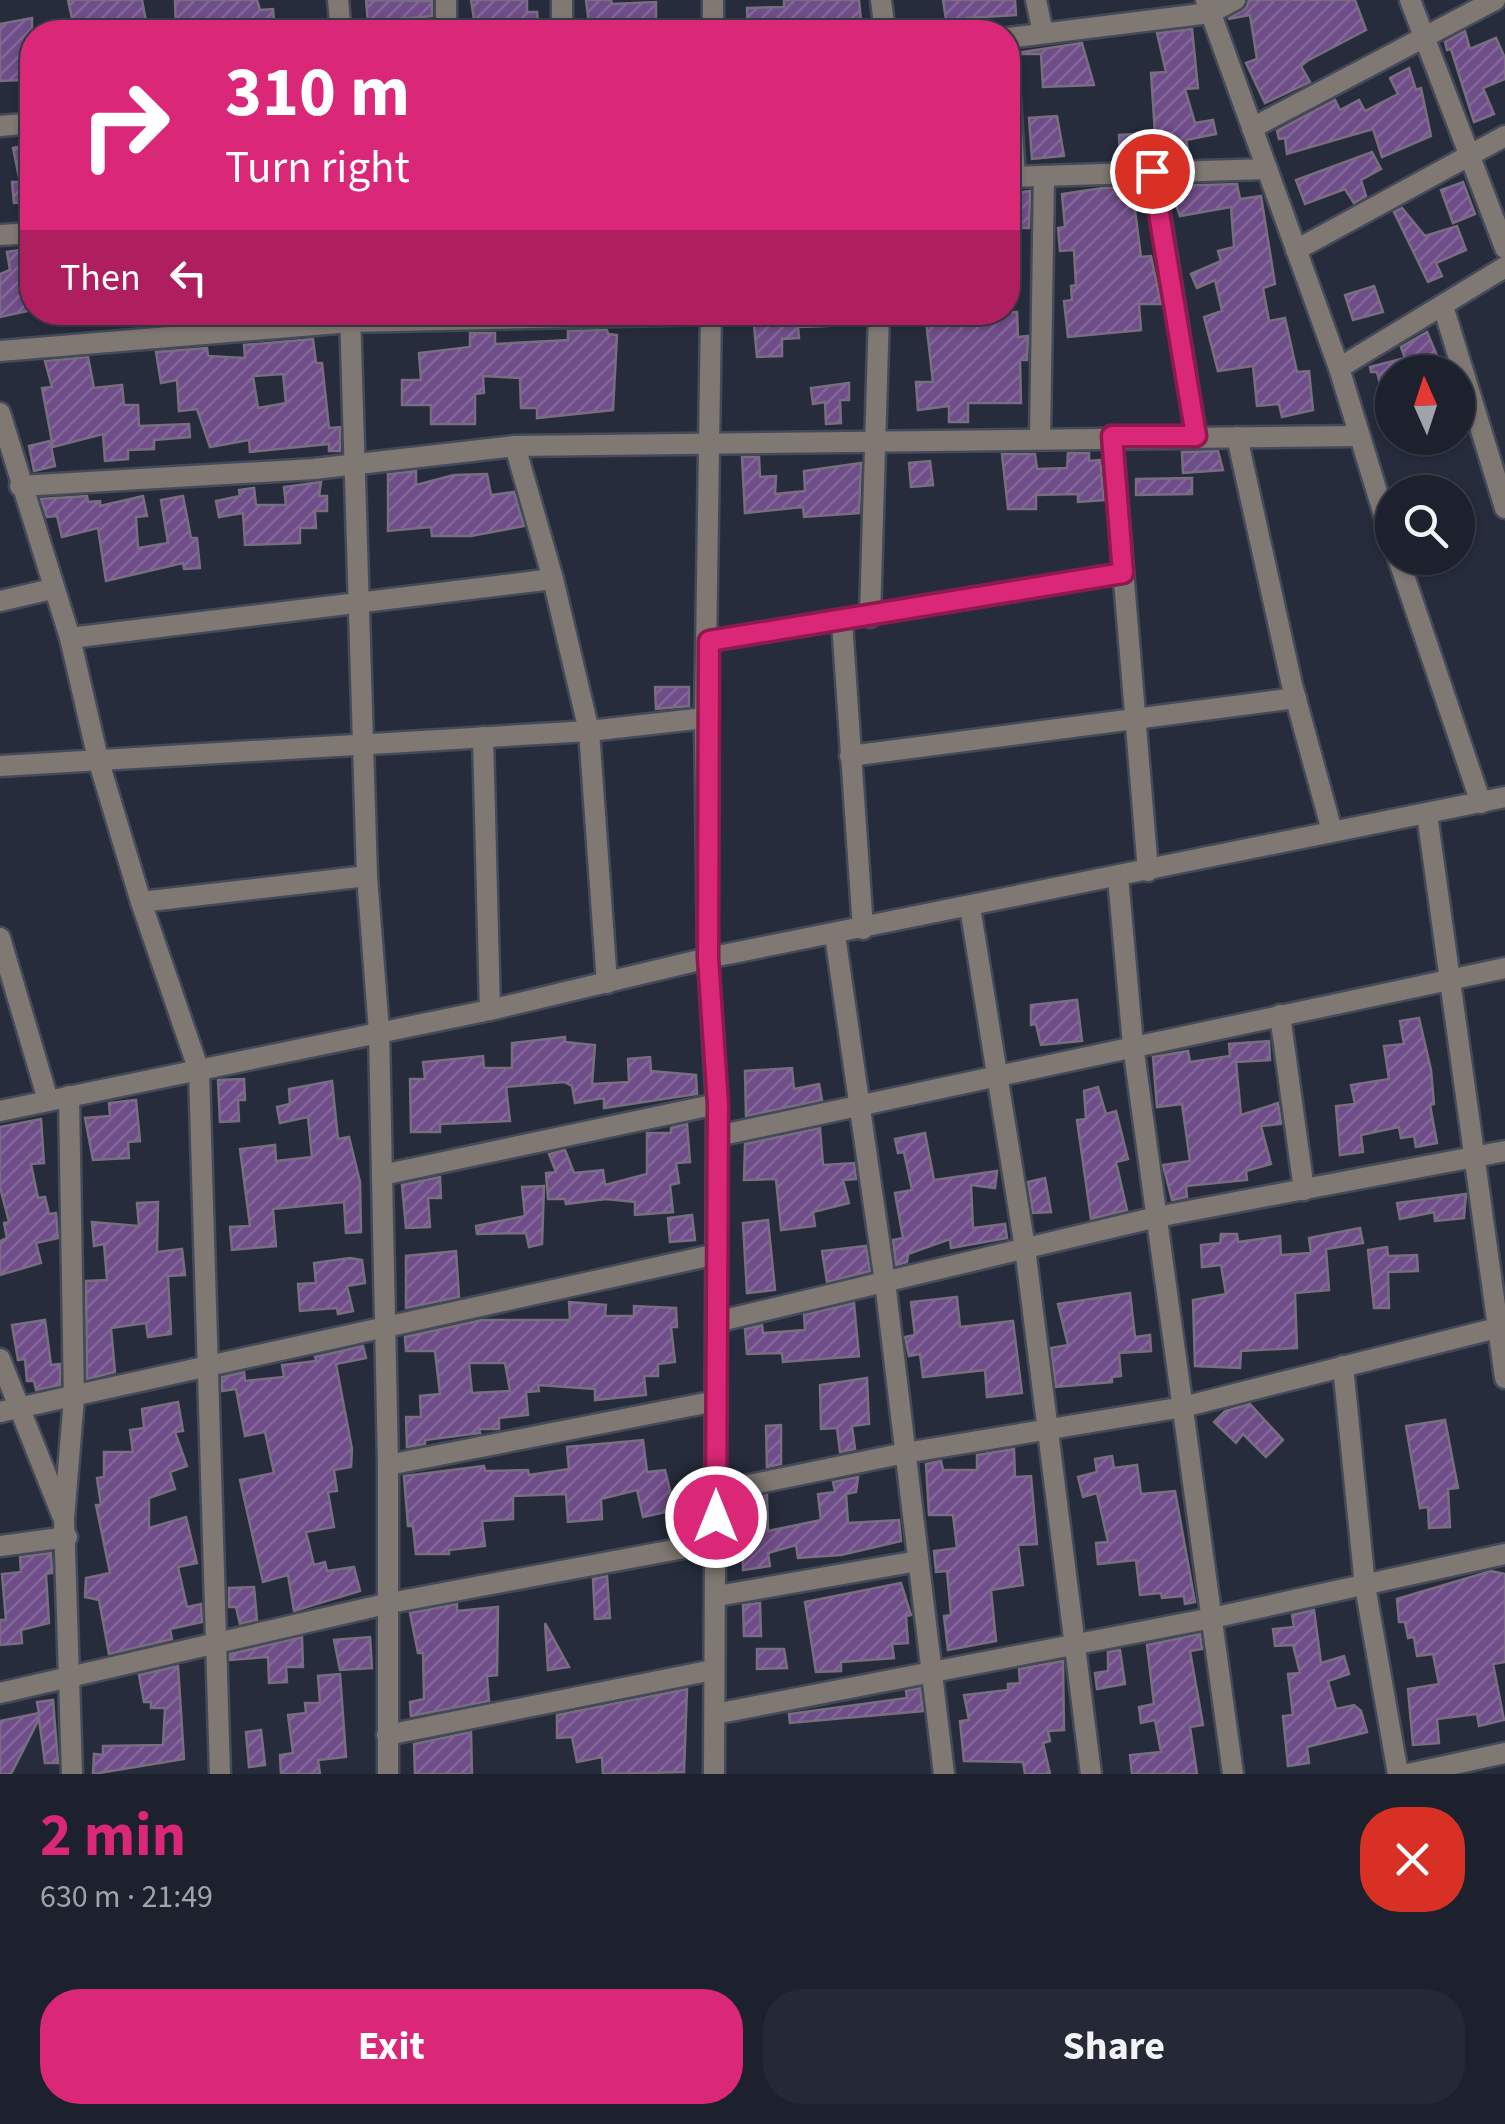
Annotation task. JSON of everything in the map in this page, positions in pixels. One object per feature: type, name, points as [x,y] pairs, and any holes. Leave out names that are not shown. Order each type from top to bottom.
[{"type":"street","points":[[1036,0],[1043,33]]},
{"type":"street","points":[[1020,36],[1235,0]]},
{"type":"street","points":[[1410,0],[1505,248]]},
{"type":"street","points":[[1252,128],[1495,0]]},
{"type":"street","points":[[1208,6],[1339,368],[1375,490]]},
{"type":"street","points":[[1296,250],[1505,136]]},
{"type":"street","points":[[1020,177],[1267,169]]},
{"type":"street","points":[[1152,171],[1196,436]]},
{"type":"street","points":[[1040,438],[1044,176]]},
{"type":"street","points":[[1339,368],[1505,267]]},
{"type":"street","points":[[1443,306],[1505,508]]},
{"type":"street","points":[[0,351],[268,325]]},
{"type":"street","points":[[350,325],[367,876],[379,1032],[390,1603],[388,1774]]},
{"type":"street","points":[[710,325],[709,641],[705,718],[708,958],[718,1104],[714,1774]]},
{"type":"street","points":[[870,617],[879,325]]},
{"type":"street","points":[[0,413],[70,638],[98,759],[141,902],[199,1071],[210,1366],[213,1642],[220,1774]]},
{"type":"street","points":[[1112,436],[1148,871]]},
{"type":"street","points":[[20,486],[213,477],[515,446],[709,447],[1112,436],[1357,436]]},
{"type":"street","points":[[1237,437],[1296,698],[1332,831]]},
{"type":"street","points":[[515,446],[554,579],[589,732],[607,983]]},
{"type":"street","points":[[709,641],[1123,573]]},
{"type":"street","points":[[1404,575],[1481,803]]},
{"type":"street","points":[[70,638],[554,579]]},
{"type":"street","points":[[0,601],[52,589]]},
{"type":"street","points":[[842,622],[863,929]]},
{"type":"street","points":[[850,756],[1296,698]]},
{"type":"street","points":[[0,766],[589,732],[705,718]]},
{"type":"street","points":[[483,737],[490,1010]]},
{"type":"street","points":[[0,1111],[490,1010],[708,958],[1505,797]]},
{"type":"street","points":[[1426,814],[1501,1327],[1505,1378]]},
{"type":"street","points":[[141,902],[367,876]]},
{"type":"street","points":[[1118,877],[1133,1045],[1234,1774]]},
{"type":"street","points":[[970,907],[1025,1248],[1092,1774]]},
{"type":"street","points":[[835,935],[884,1282],[944,1774]]},
{"type":"street","points":[[0,938],[58,1098],[74,1398],[65,1528],[72,1774]]},
{"type":"street","points":[[717,1136],[1505,968]]},
{"type":"street","points":[[1280,1015],[1304,1190]]},
{"type":"street","points":[[382,1175],[718,1104]]},
{"type":"street","points":[[716,1322],[1157,1217],[1505,1151]]},
{"type":"street","points":[[8,1410],[717,1254]]},
{"type":"street","points":[[716,1492],[905,1453],[1183,1407],[1501,1327]]},
{"type":"street","points":[[0,1359],[8,1410],[65,1528]]},
{"type":"street","points":[[1343,1366],[1365,1586],[1398,1774]]},
{"type":"street","points":[[388,1465],[716,1401]]},
{"type":"street","points":[[0,1546],[65,1528]]},
{"type":"street","points":[[0,1694],[72,1674],[390,1603],[716,1542]]},
{"type":"street","points":[[715,1714],[1212,1618],[1505,1554]]},
{"type":"street","points":[[717,1596],[918,1561]]},
{"type":"street","points":[[387,1735],[712,1670]]},
{"type":"street","points":[[1408,1774],[1444,1770],[1505,1753]]},
{"type":"building","points":[[68,0],[142,0],[146,20],[72,20]]},
{"type":"building","points":[[175,0],[257,0],[260,10],[273,9],[274,20],[176,20]]},
{"type":"building","points":[[366,0],[432,1],[432,16],[368,20]]},
{"type":"building","points":[[471,0],[527,0],[527,12],[537,12],[538,20],[474,20]]},
{"type":"building","points":[[586,0],[611,0],[612,4],[656,2],[656,20],[588,20]]},
{"type":"building","points":[[784,0],[859,0],[861,20],[748,20],[747,8],[784,7]]},
{"type":"building","points":[[943,0],[1015,0],[1016,15],[946,20]]},
{"type":"building","points":[[1249,0],[1355,0],[1366,30],[1307,61],[1301,66],[1310,82],[1265,103],[1246,63],[1257,59],[1250,15],[1228,19],[1246,8]]},
{"type":"building","points":[[20,20],[20,80],[0,81],[0,24]]},
{"type":"building","points":[[1192,29],[1198,88],[1185,89],[1195,123],[1213,120],[1216,134],[1186,140],[1188,150],[1120,160],[1119,135],[1155,133],[1151,73],[1166,72],[1157,33]]},
{"type":"building","points":[[1465,31],[1470,49],[1496,38],[1505,58],[1505,79],[1483,88],[1494,114],[1474,122],[1451,49],[1447,50],[1445,42]]},
{"type":"building","points":[[1082,43],[1094,85],[1043,87],[1041,54],[1020,52]]},
{"type":"building","points":[[1409,68],[1416,90],[1421,88],[1431,136],[1382,157],[1373,129],[1287,154],[1285,138],[1279,139],[1277,131],[1335,100],[1340,110],[1359,100],[1365,111],[1398,94],[1390,78]]},
{"type":"building","points":[[1057,116],[1064,156],[1032,159],[1029,118]]},
{"type":"building","points":[[20,147],[20,182],[13,148]]},
{"type":"building","points":[[1372,152],[1381,169],[1361,180],[1366,196],[1354,203],[1345,189],[1305,204],[1296,180]]},
{"type":"building","points":[[12,182],[20,182],[20,202],[14,203]]},
{"type":"building","points":[[1463,182],[1475,214],[1453,223],[1441,190]]},
{"type":"building","points":[[1237,184],[1240,199],[1261,196],[1275,284],[1263,288],[1269,321],[1285,318],[1297,372],[1309,371],[1313,410],[1282,417],[1279,404],[1257,406],[1253,366],[1218,371],[1204,317],[1222,311],[1215,280],[1197,288],[1191,274],[1221,261],[1218,251],[1234,247],[1231,207],[1180,216],[1169,186]]},
{"type":"building","points":[[1132,187],[1141,257],[1151,256],[1161,304],[1139,304],[1141,330],[1068,337],[1064,301],[1072,300],[1071,286],[1076,285],[1074,250],[1060,251],[1058,228],[1065,227],[1062,194]]},
{"type":"building","points":[[1030,191],[1029,228],[1020,228],[1020,192]]},
{"type":"building","points":[[1402,208],[1425,236],[1457,226],[1466,250],[1436,263],[1442,276],[1428,282],[1394,212]]},
{"type":"building","points":[[20,250],[20,313],[0,317],[0,274],[10,270],[7,252]]},
{"type":"building","points":[[1374,286],[1383,312],[1353,320],[1345,295]]},
{"type":"building","points":[[754,325],[827,325],[798,327],[799,338],[782,339],[782,356],[757,357]]},
{"type":"building","points":[[926,325],[1018,325],[1018,337],[1028,336],[1027,360],[1020,360],[1021,403],[968,403],[968,422],[949,422],[949,406],[918,410],[916,382],[933,382]]},
{"type":"building","points":[[607,330],[608,334],[617,335],[613,410],[537,418],[537,408],[521,408],[520,378],[483,376],[484,393],[475,394],[475,424],[431,424],[431,405],[402,405],[402,380],[421,380],[419,353],[470,347],[470,333],[495,333],[495,344],[568,340],[568,331]]},
{"type":"building","points":[[1427,332],[1437,355],[1404,355],[1401,347]]},
{"type":"building","points":[[313,339],[316,363],[322,363],[329,428],[340,427],[340,451],[329,451],[329,444],[250,452],[249,440],[210,447],[197,409],[179,411],[177,380],[161,383],[156,352],[207,348],[208,356],[245,358],[244,345]],"holes":[[[283,374],[286,403],[258,408],[253,376]]]},
{"type":"building","points":[[88,357],[94,388],[122,385],[124,405],[138,405],[139,426],[189,424],[190,437],[154,440],[154,449],[128,450],[128,459],[105,461],[103,434],[53,447],[42,388],[52,387],[45,361]]},
{"type":"building","points":[[849,383],[849,400],[840,400],[841,423],[826,424],[825,402],[813,404],[811,388]]},
{"type":"building","points":[[50,441],[55,466],[34,471],[29,446]]},
{"type":"building","points":[[1218,451],[1223,470],[1183,473],[1182,452]]},
{"type":"building","points":[[1068,453],[1089,453],[1089,461],[1100,460],[1104,500],[1078,502],[1078,494],[1036,495],[1036,509],[1008,509],[1002,454],[1035,454],[1037,469],[1067,468]]},
{"type":"building","points":[[742,457],[759,457],[760,477],[776,476],[775,494],[805,491],[804,471],[861,463],[859,513],[804,517],[803,507],[745,513]]},
{"type":"building","points":[[930,461],[933,485],[911,487],[909,463]]},
{"type":"building","points":[[416,471],[416,485],[454,475],[487,474],[491,495],[514,492],[524,526],[471,536],[432,536],[431,527],[388,531],[388,474]]},
{"type":"building","points":[[1192,478],[1192,494],[1136,495],[1136,479]]},
{"type":"building","points":[[321,482],[319,496],[327,496],[327,511],[315,511],[316,528],[300,528],[300,543],[245,545],[243,513],[219,517],[216,501],[240,496],[239,490],[254,488],[256,505],[286,505],[284,487]]},
{"type":"building","points":[[87,496],[88,502],[100,501],[100,506],[143,496],[147,516],[136,517],[138,548],[168,543],[161,500],[183,496],[191,538],[197,538],[200,568],[184,569],[183,563],[106,581],[98,528],[62,537],[57,516],[47,517],[41,499]]},
{"type":"building","points":[[655,687],[689,687],[689,706],[656,709]]},
{"type":"building","points":[[1077,1000],[1082,1041],[1041,1045],[1036,1024],[1031,1025],[1031,1005]]},
{"type":"building","points":[[1419,1018],[1431,1070],[1434,1104],[1430,1105],[1437,1143],[1416,1147],[1414,1136],[1401,1138],[1399,1127],[1361,1135],[1363,1152],[1340,1155],[1336,1106],[1355,1104],[1351,1085],[1389,1079],[1384,1046],[1404,1044],[1400,1021]]},
{"type":"building","points":[[565,1037],[565,1042],[595,1045],[592,1084],[629,1082],[628,1059],[650,1057],[651,1071],[696,1075],[697,1094],[604,1108],[604,1098],[575,1103],[572,1086],[564,1082],[506,1087],[510,1121],[440,1124],[440,1132],[411,1132],[410,1079],[425,1079],[423,1062],[483,1056],[484,1068],[512,1068],[512,1043]]},
{"type":"building","points":[[1269,1041],[1270,1060],[1236,1062],[1241,1115],[1278,1103],[1281,1124],[1261,1126],[1271,1164],[1246,1171],[1247,1180],[1186,1186],[1187,1197],[1172,1200],[1163,1165],[1190,1161],[1182,1104],[1157,1107],[1153,1057],[1188,1051],[1190,1062],[1230,1056],[1229,1044]]},
{"type":"building","points":[[792,1068],[794,1089],[819,1084],[822,1100],[746,1116],[745,1071]]},
{"type":"building","points":[[244,1079],[245,1100],[238,1100],[239,1121],[220,1122],[218,1080]]},
{"type":"building","points":[[332,1081],[338,1139],[349,1137],[360,1182],[361,1232],[346,1233],[344,1202],[273,1209],[276,1246],[232,1250],[230,1227],[250,1226],[240,1149],[275,1145],[276,1161],[312,1157],[308,1117],[280,1123],[277,1107],[290,1104],[289,1089]]},
{"type":"building","points":[[1098,1087],[1106,1114],[1116,1111],[1128,1159],[1116,1162],[1127,1210],[1091,1219],[1077,1120],[1086,1119],[1084,1091]]},
{"type":"building","points":[[136,1100],[140,1141],[128,1142],[129,1158],[93,1160],[85,1118],[110,1116],[109,1103]]},
{"type":"building","points":[[41,1119],[44,1163],[31,1164],[38,1198],[45,1197],[49,1214],[56,1213],[58,1238],[36,1243],[41,1263],[0,1275],[0,1241],[7,1238],[4,1223],[9,1222],[0,1187],[0,1127]]},
{"type":"building","points":[[687,1124],[690,1162],[676,1163],[679,1183],[670,1185],[673,1212],[635,1215],[635,1202],[606,1199],[566,1204],[565,1199],[548,1199],[546,1173],[556,1172],[549,1154],[565,1150],[574,1173],[603,1170],[605,1185],[647,1174],[647,1133],[671,1133],[671,1128]]},
{"type":"building","points":[[820,1128],[823,1165],[854,1163],[856,1179],[843,1180],[849,1203],[813,1212],[815,1226],[781,1230],[776,1179],[744,1180],[745,1144]]},
{"type":"building","points":[[925,1133],[934,1180],[997,1171],[995,1188],[971,1185],[973,1228],[1005,1224],[1007,1238],[951,1248],[950,1239],[908,1254],[907,1262],[896,1265],[893,1240],[903,1238],[895,1193],[912,1190],[904,1152],[898,1153],[895,1139]]},
{"type":"building","points":[[440,1177],[441,1198],[428,1198],[430,1227],[406,1228],[402,1185]]},
{"type":"building","points":[[1045,1178],[1051,1212],[1033,1213],[1028,1182]]},
{"type":"building","points":[[544,1186],[542,1244],[529,1247],[526,1233],[477,1234],[476,1226],[525,1216],[522,1187]]},
{"type":"building","points":[[1466,1194],[1464,1218],[1435,1221],[1434,1212],[1400,1219],[1397,1203]]},
{"type":"building","points":[[158,1202],[157,1252],[182,1249],[185,1275],[168,1276],[171,1334],[148,1337],[146,1323],[111,1328],[115,1372],[87,1379],[86,1281],[107,1280],[104,1244],[94,1246],[92,1222],[139,1226],[137,1203]]},
{"type":"building","points":[[692,1215],[695,1240],[670,1242],[668,1218]]},
{"type":"building","points":[[768,1220],[775,1290],[747,1293],[743,1223]]},
{"type":"building","points":[[1360,1228],[1363,1243],[1326,1249],[1329,1290],[1295,1293],[1297,1348],[1241,1351],[1240,1368],[1195,1366],[1193,1300],[1226,1294],[1221,1265],[1202,1267],[1201,1245],[1220,1243],[1221,1234],[1237,1234],[1238,1242],[1280,1236],[1281,1255],[1311,1253],[1309,1238]]},
{"type":"building","points":[[866,1246],[870,1271],[827,1282],[822,1251]]},
{"type":"building","points":[[1387,1247],[1388,1256],[1417,1255],[1418,1271],[1388,1272],[1389,1308],[1374,1308],[1368,1250]]},
{"type":"building","points":[[456,1251],[459,1297],[406,1308],[406,1256]]},
{"type":"building","points":[[362,1260],[365,1283],[347,1286],[353,1311],[300,1311],[298,1284],[316,1283],[314,1263]]},
{"type":"building","points":[[1130,1293],[1135,1337],[1150,1335],[1151,1351],[1119,1353],[1121,1376],[1112,1377],[1112,1382],[1056,1387],[1051,1348],[1068,1345],[1058,1304]]},
{"type":"building","points":[[957,1297],[960,1327],[1013,1321],[1022,1393],[987,1397],[985,1370],[923,1377],[920,1354],[909,1356],[905,1337],[915,1335],[911,1302]]},
{"type":"building","points":[[569,1302],[606,1305],[605,1316],[634,1316],[634,1306],[676,1308],[677,1327],[671,1327],[675,1362],[658,1364],[658,1376],[644,1376],[646,1395],[595,1400],[595,1389],[538,1385],[539,1391],[526,1392],[528,1415],[499,1418],[499,1429],[479,1429],[480,1433],[425,1440],[425,1444],[407,1447],[406,1417],[421,1417],[420,1396],[440,1394],[435,1351],[406,1351],[405,1337],[482,1320],[570,1320]],"holes":[[[469,1363],[505,1363],[510,1391],[472,1393]]]},
{"type":"building","points":[[854,1303],[859,1356],[783,1362],[782,1353],[747,1354],[745,1329],[762,1325],[763,1333],[805,1330],[804,1315]]},
{"type":"building","points":[[45,1320],[51,1365],[60,1364],[60,1385],[36,1390],[34,1381],[27,1381],[25,1359],[18,1360],[12,1325]]},
{"type":"building","points":[[363,1346],[366,1358],[336,1364],[352,1449],[351,1467],[334,1470],[337,1491],[328,1492],[334,1527],[306,1532],[314,1565],[325,1562],[327,1571],[354,1567],[360,1591],[294,1611],[288,1575],[263,1582],[240,1480],[274,1473],[265,1432],[245,1436],[236,1389],[222,1391],[222,1377],[244,1372],[245,1381],[284,1377],[282,1365],[316,1361],[315,1357]]},
{"type":"building","points":[[867,1378],[869,1424],[852,1426],[855,1449],[840,1452],[837,1428],[821,1429],[820,1385]]},
{"type":"building","points":[[178,1402],[183,1431],[175,1432],[187,1466],[170,1472],[175,1489],[149,1498],[149,1528],[186,1517],[197,1563],[178,1567],[187,1607],[201,1604],[202,1622],[170,1629],[172,1639],[109,1654],[99,1600],[85,1597],[86,1578],[110,1573],[96,1505],[101,1505],[97,1478],[104,1477],[104,1452],[133,1452],[130,1430],[144,1428],[142,1409]]},
{"type":"building","points":[[1250,1404],[1283,1440],[1266,1457],[1243,1434],[1236,1443],[1214,1422],[1225,1411]]},
{"type":"building","points":[[1445,1420],[1458,1488],[1448,1489],[1450,1527],[1429,1528],[1428,1507],[1420,1508],[1406,1426]]},
{"type":"building","points":[[781,1425],[781,1464],[767,1467],[766,1426]]},
{"type":"building","points":[[643,1440],[647,1472],[665,1470],[675,1510],[643,1517],[637,1490],[601,1499],[602,1519],[568,1522],[566,1494],[513,1496],[513,1519],[482,1521],[485,1546],[449,1550],[449,1554],[416,1554],[413,1526],[408,1526],[404,1476],[484,1466],[485,1471],[528,1470],[529,1475],[569,1469],[567,1447]]},
{"type":"building","points":[[1014,1449],[1015,1477],[1031,1476],[1037,1544],[1018,1545],[1023,1585],[991,1590],[996,1641],[948,1650],[944,1616],[951,1615],[947,1571],[936,1572],[934,1551],[957,1548],[953,1515],[929,1515],[926,1464],[941,1461],[943,1470],[977,1470],[977,1455]]},
{"type":"building","points":[[1112,1456],[1114,1468],[1137,1465],[1141,1494],[1175,1491],[1195,1602],[1185,1604],[1184,1596],[1162,1598],[1161,1593],[1140,1595],[1136,1560],[1098,1564],[1096,1543],[1108,1542],[1097,1493],[1083,1497],[1078,1477],[1097,1472],[1095,1459]]},
{"type":"building","points":[[858,1477],[856,1492],[846,1494],[848,1523],[899,1520],[901,1541],[841,1555],[798,1558],[796,1545],[768,1553],[770,1566],[743,1570],[742,1500],[767,1495],[768,1531],[821,1520],[818,1494],[835,1492],[833,1482]]},
{"type":"building","points":[[51,1553],[52,1573],[46,1574],[49,1623],[21,1630],[22,1643],[0,1645],[0,1620],[6,1620],[2,1574],[21,1572],[20,1557]]},
{"type":"building","points":[[1491,1571],[1505,1574],[1505,1662],[1493,1664],[1504,1720],[1479,1726],[1477,1714],[1437,1719],[1439,1743],[1413,1745],[1408,1689],[1439,1684],[1433,1654],[1417,1656],[1414,1637],[1408,1638],[1405,1622],[1399,1622],[1397,1599]]},
{"type":"building","points":[[607,1576],[610,1618],[595,1619],[593,1579]]},
{"type":"building","points":[[901,1583],[911,1615],[906,1616],[908,1643],[892,1644],[894,1658],[841,1662],[841,1671],[816,1672],[805,1602]]},
{"type":"building","points":[[254,1587],[257,1620],[240,1624],[236,1607],[229,1607],[229,1588]]},
{"type":"building","points":[[760,1603],[761,1636],[744,1636],[743,1605]]},
{"type":"building","points":[[457,1604],[457,1611],[498,1607],[497,1675],[487,1676],[489,1701],[411,1716],[410,1702],[424,1699],[423,1653],[418,1653],[410,1613]]},
{"type":"building","points":[[1314,1610],[1321,1663],[1344,1656],[1349,1674],[1328,1681],[1336,1709],[1354,1705],[1361,1711],[1367,1732],[1307,1747],[1309,1763],[1288,1766],[1283,1716],[1293,1715],[1288,1674],[1300,1673],[1293,1645],[1275,1646],[1273,1629],[1294,1627],[1292,1615]]},
{"type":"building","points":[[545,1623],[569,1667],[548,1670]]},
{"type":"building","points":[[1200,1634],[1202,1649],[1190,1651],[1203,1725],[1190,1727],[1197,1774],[1132,1774],[1130,1755],[1161,1752],[1155,1720],[1141,1723],[1139,1707],[1154,1704],[1147,1645]]},
{"type":"building","points":[[302,1637],[303,1667],[286,1667],[287,1682],[269,1683],[268,1657],[230,1660],[230,1654]]},
{"type":"building","points":[[370,1637],[372,1668],[340,1670],[334,1640]]},
{"type":"building","points":[[757,1649],[784,1649],[787,1668],[757,1669]]},
{"type":"building","points":[[1120,1650],[1125,1684],[1097,1689],[1095,1673],[1108,1671],[1108,1652]]},
{"type":"building","points":[[1063,1661],[1064,1730],[1048,1731],[1050,1741],[1043,1743],[1050,1774],[1025,1774],[1023,1762],[964,1761],[960,1721],[969,1720],[964,1695],[1008,1690],[1008,1684],[1020,1683],[1019,1669]]},
{"type":"building","points":[[178,1666],[184,1759],[93,1774],[94,1754],[103,1755],[103,1746],[163,1745],[165,1708],[151,1708],[151,1702],[144,1702],[139,1675]]},
{"type":"building","points":[[340,1674],[346,1757],[318,1760],[320,1774],[281,1774],[280,1755],[293,1753],[288,1715],[306,1713],[305,1703],[320,1703],[318,1676]]},
{"type":"building","points":[[920,1688],[923,1711],[790,1723],[789,1714],[907,1698],[906,1691]]},
{"type":"building","points":[[687,1689],[684,1772],[603,1774],[602,1757],[577,1762],[572,1737],[557,1738],[557,1715]]},
{"type":"building","points":[[53,1700],[58,1763],[45,1763],[39,1719],[11,1774],[0,1774],[0,1721],[39,1713],[37,1702]]},
{"type":"building","points":[[261,1730],[265,1765],[249,1767],[246,1732]]},
{"type":"building","points":[[471,1732],[472,1774],[415,1774],[414,1744]]},
{"type":"route","points":[[716,1517],[718,1104],[708,958],[705,718],[709,641],[1123,573],[1112,436],[1196,436],[1152,171]]}]
